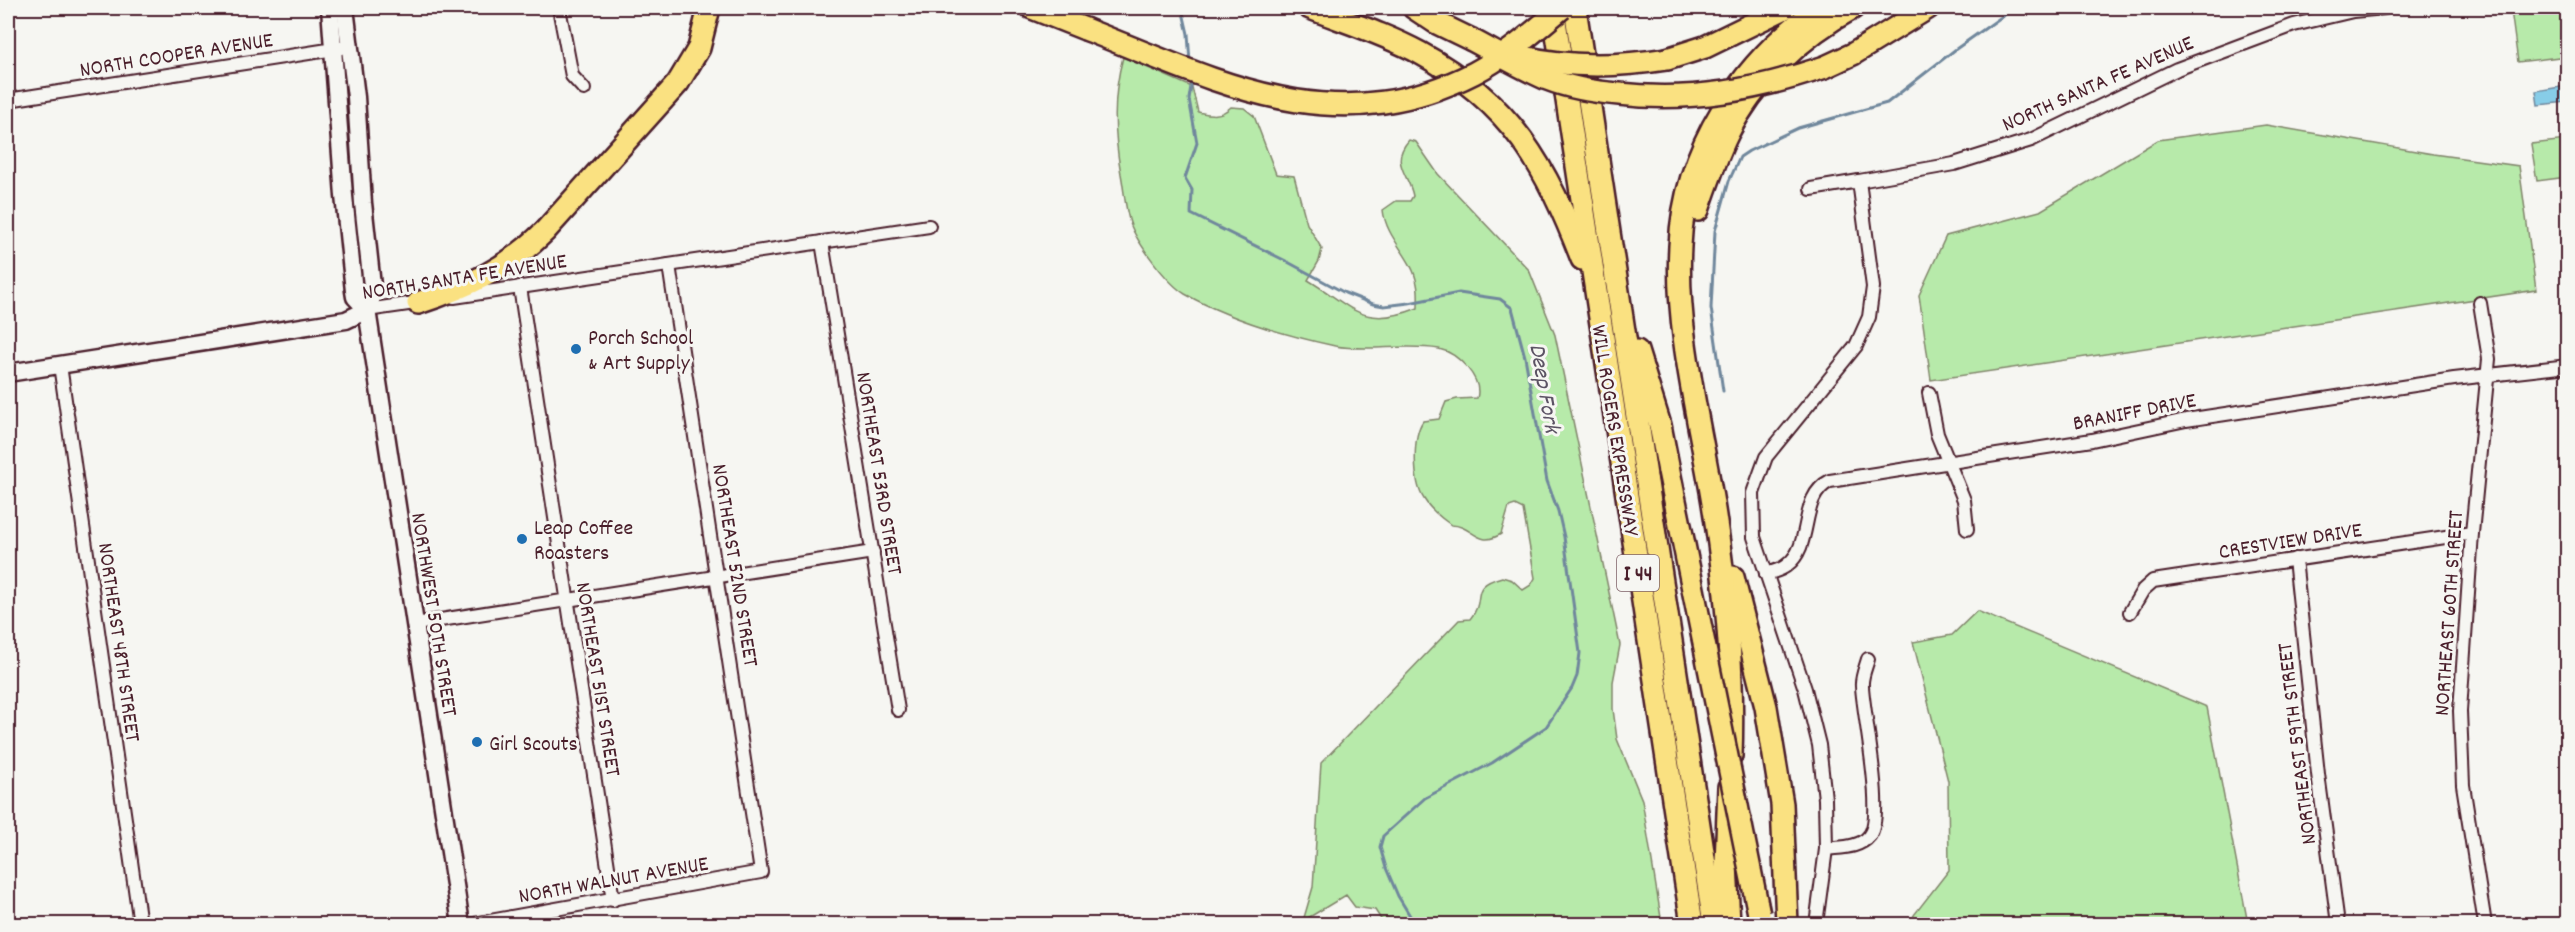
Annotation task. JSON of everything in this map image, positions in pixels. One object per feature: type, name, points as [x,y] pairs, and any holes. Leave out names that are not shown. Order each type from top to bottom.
[{"type":"highway","points":[[418,303],[486,277],[521,254],[545,231],[681,78],[699,48],[710,8]]},
{"type":"highway","points":[[1032,8],[1223,84],[1262,96],[1322,105],[1361,104],[1419,93],[1475,72],[1522,42],[1562,8]]},
{"type":"highway","points":[[1310,8],[1418,52],[1452,73],[1488,101],[1518,134],[1547,177],[1596,293]]},
{"type":"highway","points":[[1414,8],[1435,22],[1547,79],[1608,93],[1656,98],[1733,92],[1787,80],[1825,67],[1853,54],[1928,8]]},
{"type":"highway","name":"WILL ROGERS EXPRESSWAY","points":[[1553,8],[1692,924]]},
{"type":"highway","name":"WILL ROGERS EXPRESSWAY","points":[[1575,8],[1714,924]]},
{"type":"highway","points":[[1470,39],[1521,56],[1570,64],[1626,65],[1666,59],[1705,47],[1785,8]]},
{"type":"highway","points":[[1729,924],[1726,864],[1732,713],[1731,662],[1715,516],[1696,409],[1681,302],[1680,247],[1683,214],[1695,171],[1715,123],[1741,81],[1783,35],[1820,8]]},
{"type":"highway","points":[[1681,302],[1696,213],[1729,131],[1750,99],[1796,47],[1853,8]]},
{"type":"highway","points":[[1616,285],[1660,425],[1760,920]]},
{"type":"highway","points":[[1715,516],[1744,616],[1766,707],[1782,804],[1787,924]]},
{"type":"highway","points":[[1679,924],[1681,853]]},
{"type":"main road","name":"NORTHWEST 50TH STREET","points":[[330,8],[344,196],[355,297],[367,310]]},
{"type":"main road","name":"NORTHWEST 50TH STREET","points":[[345,8],[351,47],[363,203],[374,295],[367,310],[461,924]]},
{"type":"main road","name":"NORTH SANTA FE AVENUE","points":[[8,373],[346,320],[367,310]]},
{"type":"street","points":[[559,8],[572,76],[584,89]]},
{"type":"street","name":"NORTH SANTA FE AVENUE","points":[[1811,189],[1954,164],[2031,140],[2177,69],[2294,25],[2353,11],[2385,8]]},
{"type":"street","name":"NORTH COOPER AVENUE","points":[[8,100],[351,47]]},
{"type":"street","points":[[1816,924],[1826,849],[1825,799],[1819,745],[1804,689],[1754,537],[1753,493],[1766,457],[1856,346],[1869,316],[1873,287],[1859,181]]},
{"type":"street","name":"NORTH SANTA FE AVENUE","points":[[367,310],[929,226]]},
{"type":"street","name":"NORTHEAST 53RD STREET","points":[[822,242],[898,710]]},
{"type":"street","name":"NORTHEAST 52ND STREET","points":[[669,265],[718,575],[761,872]]},
{"type":"street","name":"NORTHEAST 51ST STREET","points":[[520,287],[613,900]]},
{"type":"street","name":"NORTHEAST 60TH STREET","points":[[2480,303],[2489,359],[2472,533],[2460,711],[2463,785],[2485,924]]},
{"type":"street","name":"NORTHEAST 48TH STREET","points":[[60,365],[141,924]]},
{"type":"street","name":"BRANIFF DRIVE","points":[[1766,574],[1786,567],[1799,553],[1810,507],[1821,485],[1830,481],[2092,440],[2186,420],[2454,379],[2568,366]]},
{"type":"street","points":[[1929,393],[1937,434],[1964,500],[1967,529]]},
{"type":"street","name":"CRESTVIEW DRIVE","points":[[2130,612],[2143,590],[2153,581],[2472,533]]},
{"type":"street","points":[[415,624],[873,552]]},
{"type":"street","name":"NORTHEAST 59TH STREET","points":[[2295,559],[2318,774],[2338,924]]},
{"type":"street","points":[[1826,849],[1857,845],[1868,838],[1873,830],[1875,810],[1868,728],[1861,683],[1868,659]]},
{"type":"street","name":"NORTH WALNUT AVENUE","points":[[473,924],[761,872]]},
{"type":"green space","points":[[2567,8],[2567,56],[2518,62],[2511,10]]},
{"type":"green space","points":[[1123,57],[1192,87],[1198,112],[1216,114],[1231,107],[1244,108],[1254,116],[1276,174],[1294,176],[1307,224],[1322,249],[1319,261],[1308,280],[1348,307],[1370,316],[1384,317],[1418,308],[1415,274],[1389,230],[1383,210],[1396,201],[1410,201],[1413,196],[1400,162],[1403,148],[1409,140],[1416,142],[1438,174],[1529,270],[1555,335],[1620,645],[1613,682],[1613,709],[1617,739],[1642,800],[1662,924],[1384,924],[1375,910],[1355,907],[1346,895],[1303,921],[1313,887],[1321,763],[1459,620],[1470,619],[1478,605],[1479,594],[1484,585],[1502,577],[1512,580],[1523,590],[1531,585],[1535,578],[1523,509],[1515,505],[1509,507],[1501,534],[1486,539],[1451,525],[1426,503],[1420,492],[1415,460],[1419,428],[1423,421],[1439,419],[1446,402],[1477,398],[1478,391],[1473,375],[1454,356],[1446,351],[1426,347],[1348,348],[1277,332],[1221,312],[1185,294],[1162,272],[1134,231],[1126,205],[1115,116],[1119,72]]},
{"type":"green space","points":[[2266,125],[2433,154],[2519,166],[2536,290],[1931,380],[1919,295],[1946,236],[2040,211],[2158,140]]},
{"type":"green space","points":[[2567,140],[2567,177],[2537,181],[2531,144]]},
{"type":"green space","points":[[1977,611],[2207,707],[2248,924],[1911,924],[1914,915],[1949,870],[1948,781],[1913,642],[1952,635]]},
{"type":"water","points":[[2566,83],[2567,102],[2538,105],[2536,91],[2566,86]]},
{"type":"waterway","name":"Deep Fork","points":[[1182,8],[1188,34],[1190,62]]},
{"type":"waterway","points":[[1723,391],[1711,308],[1715,231],[1729,181],[1740,157],[1798,128],[1887,103],[1956,49],[2014,8]]},
{"type":"waterway","name":"Deep Fork","points":[[1192,80],[1189,99],[1197,143],[1185,178],[1192,190],[1191,214],[1345,293],[1373,304],[1384,306],[1409,303],[1459,293],[1500,299],[1512,308],[1525,357],[1547,481],[1558,511],[1564,537],[1580,653],[1577,676],[1572,688],[1546,727],[1492,763],[1425,798],[1383,836],[1380,847],[1386,868],[1398,896],[1415,924]]},
{"type":"place","name":"Porch School & Art Supply","points":[[576,349]]},
{"type":"place","name":"Leap Coffee Roasters","points":[[522,539]]},
{"type":"place","name":"Girl Scouts","points":[[477,742]]}]
